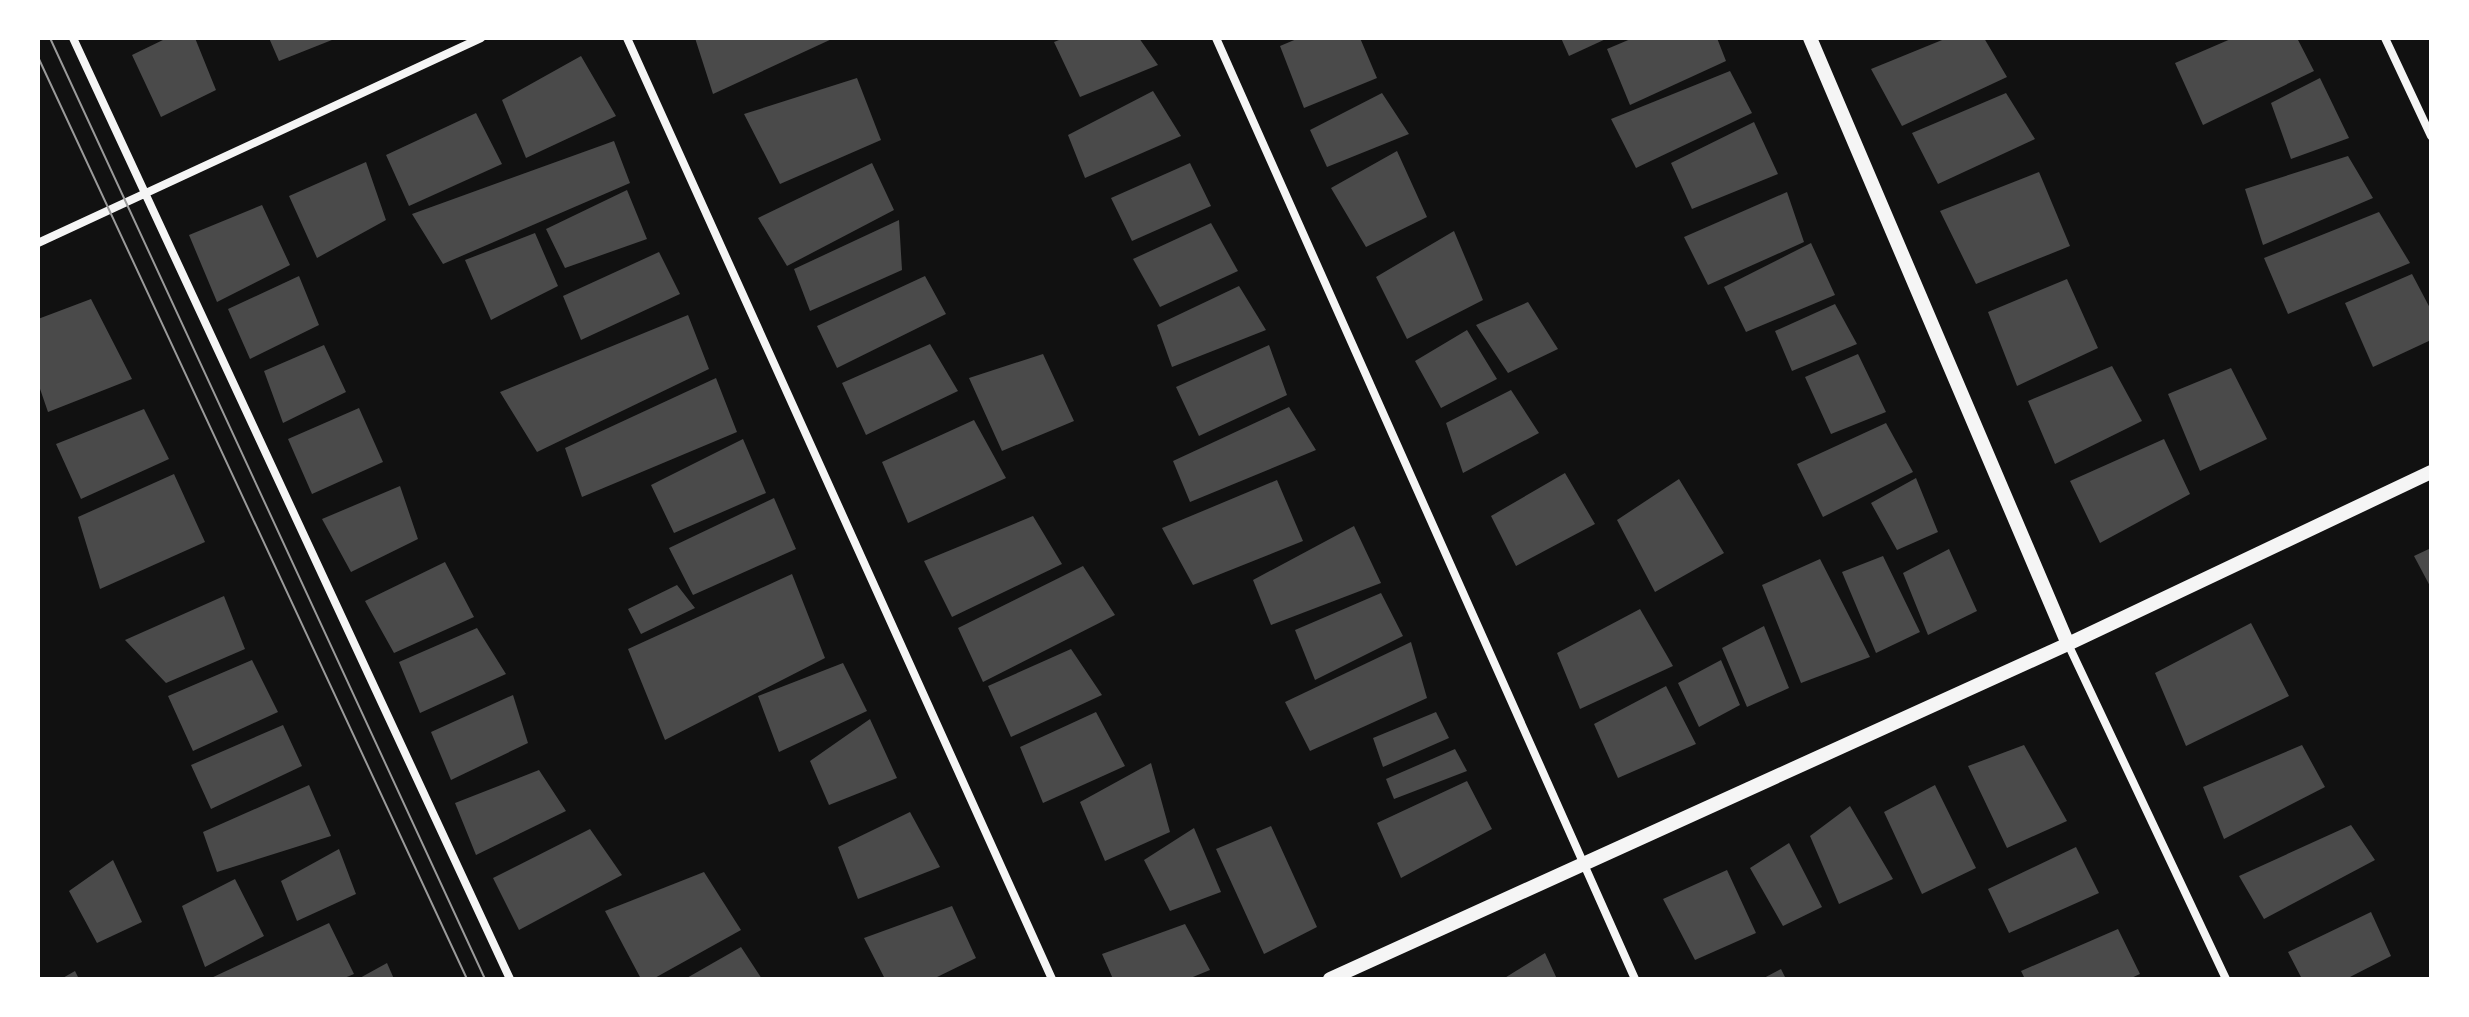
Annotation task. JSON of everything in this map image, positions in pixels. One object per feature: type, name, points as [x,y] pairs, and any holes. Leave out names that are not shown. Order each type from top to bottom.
[{"type":"street","points":[[73,38],[510,979]]},
{"type":"street","points":[[38,243],[481,38]]},
{"type":"street","points":[[627,38],[1052,979]]},
{"type":"street","points":[[1216,38],[1635,979]]},
{"type":"street","points":[[1810,38],[2068,644],[2226,979]]},
{"type":"street","points":[[2385,38],[2431,136]]},
{"type":"street","points":[[1330,979],[2068,644],[2431,472]]},
{"type":"building","points":[[167,38],[195,38],[216,90],[161,117],[132,55]]},
{"type":"building","points":[[269,38],[337,38],[279,61]]},
{"type":"building","points":[[695,38],[834,38],[713,94]]},
{"type":"building","points":[[1064,38],[1139,38],[1158,65],[1080,97],[1054,42]]},
{"type":"building","points":[[1299,38],[1360,38],[1377,78],[1304,108],[1280,46]]},
{"type":"building","points":[[1561,38],[1608,38],[1569,56]]},
{"type":"building","points":[[1633,38],[1717,38],[1726,61],[1630,105],[1607,49]]},
{"type":"building","points":[[1947,38],[1984,38],[2007,77],[1902,126],[1871,69]]},
{"type":"building","points":[[2233,38],[2297,38],[2314,71],[2203,125],[2175,63]]},
{"type":"building","points":[[581,56],[616,116],[526,158],[502,100]]},
{"type":"building","points":[[1730,71],[1752,113],[1636,168],[1611,119]]},
{"type":"building","points":[[857,78],[881,140],[780,184],[744,114]]},
{"type":"building","points":[[2320,78],[2349,138],[2291,159],[2271,103]]},
{"type":"building","points":[[1153,91],[1181,136],[1085,178],[1068,135]]},
{"type":"building","points":[[1382,93],[1409,134],[1327,167],[1310,130]]},
{"type":"building","points":[[2006,93],[2035,139],[1938,184],[1912,133]]},
{"type":"building","points":[[476,113],[502,164],[409,206],[386,155]]},
{"type":"building","points":[[1754,122],[1778,174],[1692,209],[1671,163]]},
{"type":"building","points":[[614,141],[630,183],[443,264],[412,214]]},
{"type":"building","points":[[1397,151],[1427,217],[1366,247],[1331,188]]},
{"type":"building","points":[[2348,156],[2373,198],[2263,245],[2245,189]]},
{"type":"building","points":[[366,162],[386,220],[317,258],[289,196]]},
{"type":"building","points":[[872,163],[894,210],[787,266],[758,218]]},
{"type":"building","points":[[1190,163],[1211,206],[1132,241],[1111,198]]},
{"type":"building","points":[[2039,172],[2070,246],[1976,284],[1940,211]]},
{"type":"building","points":[[627,190],[647,239],[565,268],[546,229]]},
{"type":"building","points":[[1787,192],[1804,242],[1708,285],[1684,237]]},
{"type":"building","points":[[262,205],[290,265],[217,302],[189,235]]},
{"type":"building","points":[[2379,212],[2410,263],[2288,314],[2264,258]]},
{"type":"building","points":[[899,220],[902,270],[810,311],[794,269]]},
{"type":"building","points":[[1211,223],[1238,271],[1160,307],[1133,259]]},
{"type":"building","points":[[1454,231],[1483,300],[1407,339],[1376,277]]},
{"type":"building","points":[[535,233],[558,286],[491,320],[465,260]]},
{"type":"building","points":[[1811,243],[1835,295],[1746,332],[1724,287]]},
{"type":"building","points":[[659,252],[680,294],[581,340],[563,296]]},
{"type":"building","points":[[2412,274],[2431,310],[2431,340],[2373,367],[2345,303]]},
{"type":"building","points":[[299,276],[319,325],[250,359],[228,309]]},
{"type":"building","points":[[925,276],[946,314],[837,368],[817,326]]},
{"type":"building","points":[[2067,279],[2098,348],[2017,386],[1988,312]]},
{"type":"building","points":[[1239,286],[1266,330],[1172,367],[1157,325]]},
{"type":"building","points":[[91,299],[132,379],[48,412],[38,383],[38,319]]},
{"type":"building","points":[[1528,302],[1558,349],[1508,373],[1476,325]]},
{"type":"building","points":[[1835,304],[1857,344],[1792,371],[1775,331]]},
{"type":"building","points":[[688,315],[709,369],[537,452],[500,392]]},
{"type":"building","points":[[1467,330],[1497,379],[1441,408],[1415,361]]},
{"type":"building","points":[[930,344],[958,391],[866,435],[842,383]]},
{"type":"building","points":[[324,345],[346,392],[283,423],[264,371]]},
{"type":"building","points":[[1269,345],[1287,395],[1199,436],[1176,387]]},
{"type":"building","points":[[1043,354],[1074,421],[1002,451],[969,378]]},
{"type":"building","points":[[1858,354],[1886,412],[1831,434],[1805,377]]},
{"type":"building","points":[[2112,366],[2142,421],[2055,464],[2028,401]]},
{"type":"building","points":[[2231,368],[2267,439],[2200,471],[2168,394]]},
{"type":"building","points":[[716,378],[737,432],[582,497],[565,448]]},
{"type":"building","points":[[1511,390],[1539,433],[1463,473],[1446,423]]},
{"type":"building","points":[[1289,407],[1316,450],[1190,502],[1173,461]]},
{"type":"building","points":[[359,408],[383,462],[312,494],[288,439]]},
{"type":"building","points":[[144,409],[169,459],[81,499],[56,444]]},
{"type":"building","points":[[974,420],[1006,478],[908,523],[882,462]]},
{"type":"building","points":[[1886,423],[1913,472],[1823,517],[1797,464]]},
{"type":"building","points":[[743,439],[766,493],[674,533],[651,485]]},
{"type":"building","points":[[2164,439],[2190,494],[2100,543],[2070,481]]},
{"type":"building","points":[[1565,473],[1595,524],[1516,566],[1491,516]]},
{"type":"building","points":[[174,474],[205,542],[100,589],[78,517]]},
{"type":"building","points":[[1916,478],[1938,532],[1897,550],[1871,503]]},
{"type":"building","points":[[1679,479],[1724,553],[1655,592],[1617,520]]},
{"type":"building","points":[[1277,480],[1303,541],[1193,585],[1162,528]]},
{"type":"building","points":[[400,486],[418,539],[351,572],[322,519]]},
{"type":"building","points":[[774,498],[796,549],[693,595],[669,548]]},
{"type":"building","points":[[1033,516],[1062,564],[952,617],[924,561]]},
{"type":"building","points":[[1354,526],[1381,583],[1271,625],[1253,580]]},
{"type":"building","points":[[2431,548],[2431,588],[2414,556]]},
{"type":"building","points":[[1949,549],[1977,611],[1928,635],[1903,573]]},
{"type":"building","points":[[1883,556],[1920,632],[1876,653],[1842,572]]},
{"type":"building","points":[[1820,559],[1870,657],[1801,683],[1762,585]]},
{"type":"building","points":[[445,562],[474,617],[394,653],[365,601]]},
{"type":"building","points":[[1083,566],[1115,615],[983,682],[958,628]]},
{"type":"building","points":[[792,574],[825,658],[665,740],[628,649]]},
{"type":"building","points":[[677,585],[695,608],[641,634],[628,609]]},
{"type":"building","points":[[1381,593],[1403,636],[1315,680],[1295,630]]},
{"type":"building","points":[[224,596],[245,649],[166,683],[125,640]]},
{"type":"building","points":[[1640,609],[1673,666],[1580,709],[1557,653]]},
{"type":"building","points":[[2251,623],[2289,696],[2186,746],[2155,673]]},
{"type":"building","points":[[1764,626],[1789,688],[1747,707],[1722,648]]},
{"type":"building","points":[[477,628],[506,674],[420,713],[399,662]]},
{"type":"building","points":[[1411,642],[1427,698],[1310,751],[1285,702]]},
{"type":"building","points":[[1071,649],[1102,695],[1011,737],[988,686]]},
{"type":"building","points":[[252,660],[278,712],[193,751],[168,696]]},
{"type":"building","points":[[1721,660],[1740,705],[1699,727],[1678,683]]},
{"type":"building","points":[[843,663],[867,711],[779,752],[758,696]]},
{"type":"building","points":[[1666,686],[1696,744],[1618,778],[1594,724]]},
{"type":"building","points":[[513,695],[528,743],[451,780],[431,732]]},
{"type":"building","points":[[1096,712],[1125,766],[1043,803],[1020,747]]},
{"type":"building","points":[[1436,712],[1449,738],[1383,767],[1373,738]]},
{"type":"building","points":[[870,719],[897,778],[829,805],[810,761]]},
{"type":"building","points":[[283,725],[302,766],[211,809],[191,765]]},
{"type":"building","points":[[2024,745],[2067,821],[2007,848],[1968,766]]},
{"type":"building","points":[[2302,745],[2325,787],[2224,839],[2203,787]]},
{"type":"building","points":[[1455,749],[1467,771],[1394,799],[1386,779]]},
{"type":"building","points":[[1151,763],[1170,832],[1105,861],[1080,802]]},
{"type":"building","points":[[539,770],[566,811],[476,855],[455,803]]},
{"type":"building","points":[[1467,781],[1492,829],[1401,878],[1377,823]]},
{"type":"building","points":[[309,785],[331,836],[217,872],[203,832]]},
{"type":"building","points":[[1935,785],[1976,868],[1922,894],[1884,812]]},
{"type":"building","points":[[1850,806],[1893,879],[1839,904],[1810,836]]},
{"type":"building","points":[[910,812],[940,867],[858,899],[838,847]]},
{"type":"building","points":[[2351,825],[2375,860],[2264,919],[2239,876]]},
{"type":"building","points":[[1271,826],[1317,927],[1264,954],[1216,849]]},
{"type":"building","points":[[1194,828],[1221,892],[1170,911],[1144,860]]},
{"type":"building","points":[[590,829],[622,875],[519,930],[493,878]]},
{"type":"building","points":[[1789,843],[1822,907],[1783,926],[1750,868]]},
{"type":"building","points":[[2076,847],[2099,893],[2009,933],[1988,889]]},
{"type":"building","points":[[339,849],[356,894],[297,921],[281,881]]},
{"type":"building","points":[[113,860],[142,922],[97,943],[69,891]]},
{"type":"building","points":[[1727,870],[1756,933],[1695,960],[1663,899]]},
{"type":"building","points":[[704,872],[741,930],[653,979],[641,979],[605,911]]},
{"type":"building","points":[[235,879],[264,936],[205,967],[182,906]]},
{"type":"building","points":[[952,906],[976,958],[933,979],[885,979],[864,938]]},
{"type":"building","points":[[2371,912],[2391,956],[2346,979],[2302,979],[2288,952]]},
{"type":"building","points":[[329,923],[354,974],[342,979],[209,979]]},
{"type":"building","points":[[1185,924],[1210,970],[1188,979],[1113,979],[1102,954]]},
{"type":"building","points":[[2118,929],[2140,974],[2129,979],[2025,979],[2021,971]]},
{"type":"building","points":[[741,947],[762,979],[685,979]]},
{"type":"building","points":[[1545,953],[1557,979],[1503,979]]},
{"type":"building","points":[[387,963],[394,979],[358,979]]},
{"type":"building","points":[[1781,969],[1786,979],[1762,979]]},
{"type":"building","points":[[75,971],[79,979],[61,979]]},
{"type":"tram line","points":[[50,38],[485,979]]},
{"type":"tram line","points":[[38,57],[467,979]]}]
